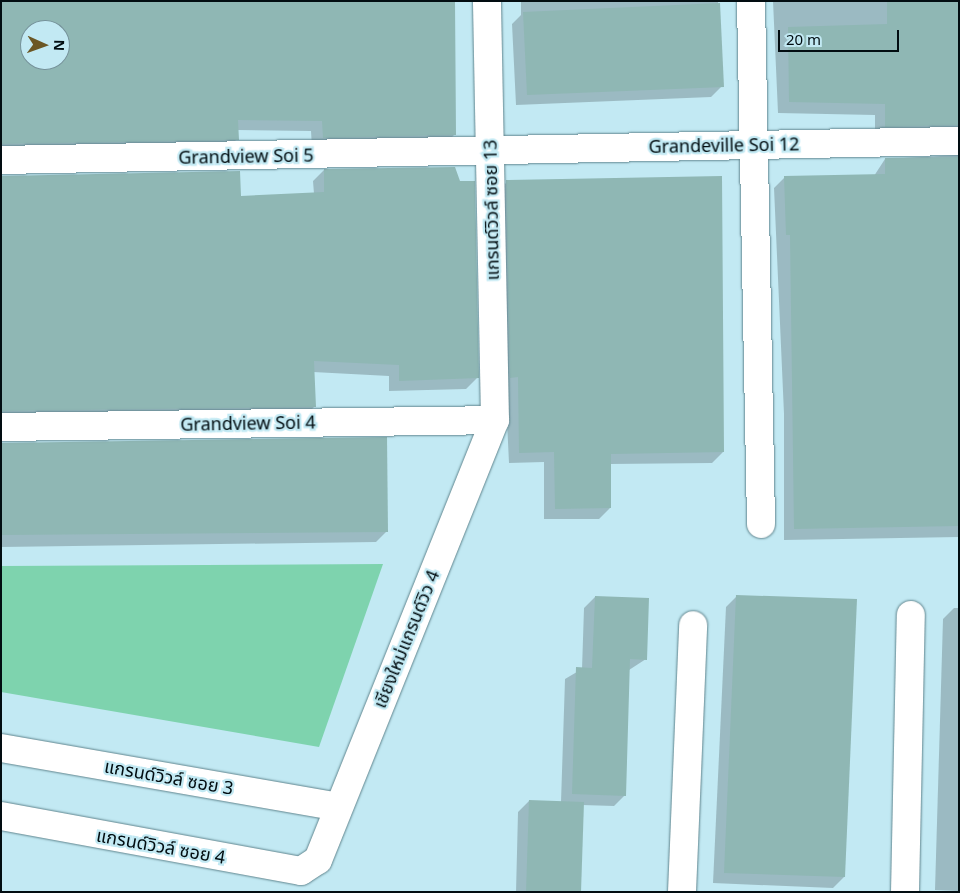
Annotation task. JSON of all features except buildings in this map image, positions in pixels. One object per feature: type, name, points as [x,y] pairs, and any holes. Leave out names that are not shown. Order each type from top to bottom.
[{"type":"street","name":"แกรนด์วิวล์ ซอย 13","points":[[487,1],[495,420]]},
{"type":"street","points":[[751,1],[761,524]]},
{"type":"street","name":"Grandeville Soi 12","points":[[490,152],[754,143],[959,141]]},
{"type":"street","name":"Grandview Soi 5","points":[[1,160],[490,152]]},
{"type":"street","name":"Grandview Soi 4","points":[[1,427],[495,420]]},
{"type":"street","name":"เชียงใหม่แกรนด์วิว 4","points":[[318,860],[495,420]]},
{"type":"street","points":[[905,892],[911,615]]},
{"type":"street","points":[[682,892],[693,625]]},
{"type":"street","name":"แกรนด์วิวล์ ซอย 3","points":[[1,748],[338,807]]},
{"type":"street","name":"แกรนด์วิวล์ ซอย 4","points":[[1,816],[301,871],[318,860]]},
{"type":"green space","points":[[383,564],[319,747],[1,692],[1,566]]}]
